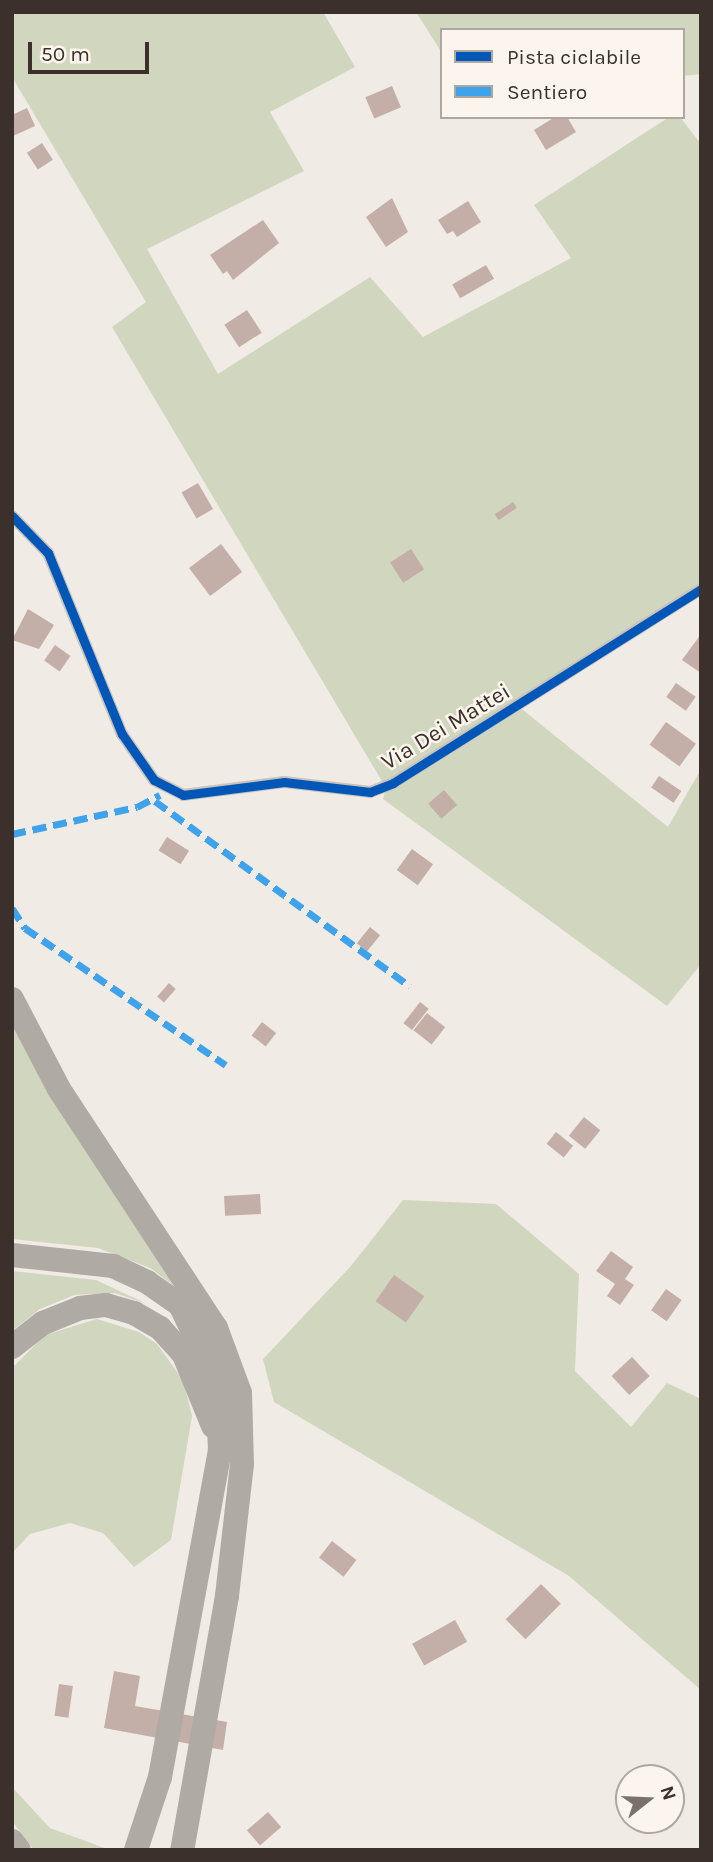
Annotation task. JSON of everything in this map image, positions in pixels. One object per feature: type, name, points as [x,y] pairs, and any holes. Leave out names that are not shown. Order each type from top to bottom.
[{"type":"highway","points":[[12,999],[59,1089],[216,1328],[240,1393],[242,1464],[223,1628],[182,1850]]},
{"type":"highway","points":[[12,1255],[113,1266],[147,1282],[216,1328]]},
{"type":"highway","points":[[12,1347],[43,1323],[80,1308],[106,1305],[142,1316],[184,1355],[220,1450]]},
{"type":"highway","points":[[136,1850],[160,1777],[220,1450],[217,1382],[181,1307]]},
{"type":"highway","points":[[12,1841],[19,1850]]},
{"type":"street","name":"Via Dei Mattei","points":[[12,516],[48,553],[122,734],[154,780],[183,795],[284,782],[370,792],[393,783],[701,589]]},
{"type":"green space","points":[[12,12],[323,12],[355,67],[270,112],[304,171],[147,249],[218,374],[370,277],[423,337],[571,258],[534,205],[666,119],[682,119],[701,144],[701,589],[518,706],[668,827],[701,769],[701,964],[667,1006],[383,799],[386,788],[112,327],[146,302],[12,77]]},
{"type":"green space","points":[[416,12],[701,12],[701,74],[685,76],[685,28],[440,28],[440,50]]},
{"type":"green space","points":[[12,1010],[176,1287],[150,1268],[98,1248],[12,1239]]},
{"type":"green space","points":[[403,1200],[496,1204],[579,1274],[575,1371],[631,1427],[667,1383],[701,1399],[701,1690],[569,1576],[274,1402],[263,1359],[351,1266]]},
{"type":"green space","points":[[12,1271],[96,1280],[147,1304],[115,1293],[74,1295],[40,1309],[12,1331]]},
{"type":"green space","points":[[97,1319],[139,1332],[157,1344],[183,1380],[192,1416],[171,1540],[134,1567],[103,1533],[70,1523],[30,1534],[12,1553],[12,1368],[45,1335]]},
{"type":"green space","points":[[12,1787],[50,1828],[110,1850],[34,1850],[12,1821]]},
{"type":"building","points":[[392,86],[401,107],[374,119],[365,97]]},
{"type":"building","points":[[27,108],[35,126],[13,136],[12,115]]},
{"type":"building","points":[[552,119],[568,119],[576,132],[546,150],[534,130]]},
{"type":"building","points":[[42,143],[53,160],[38,170],[27,153]]},
{"type":"building","points":[[392,198],[408,232],[386,247],[366,217]]},
{"type":"building","points":[[468,201],[481,222],[457,237],[453,231],[447,234],[438,220]]},
{"type":"building","points":[[263,220],[279,243],[233,280],[227,271],[223,274],[210,255]]},
{"type":"building","points":[[486,265],[494,279],[460,298],[452,284]]},
{"type":"building","points":[[247,310],[262,333],[239,347],[224,325]]},
{"type":"building","points":[[198,483],[213,509],[197,518],[182,492]]},
{"type":"building","points":[[513,502],[517,508],[499,520],[495,514]]},
{"type":"building","points":[[221,544],[242,572],[210,596],[189,568]]},
{"type":"building","points":[[411,549],[424,569],[403,583],[390,563]]},
{"type":"building","points":[[28,609],[54,625],[39,649],[12,640]]},
{"type":"building","points":[[701,634],[701,673],[682,660]]},
{"type":"building","points":[[55,645],[71,656],[60,671],[44,661]]},
{"type":"building","points":[[676,683],[696,697],[686,711],[666,697]]},
{"type":"building","points":[[666,722],[696,744],[679,766],[650,745]]},
{"type":"building","points":[[659,776],[681,791],[674,803],[651,788]]},
{"type":"building","points":[[444,790],[457,805],[441,819],[428,804]]},
{"type":"building","points":[[167,837],[189,851],[181,864],[159,851]]},
{"type":"building","points":[[412,849],[433,864],[418,885],[397,870]]},
{"type":"building","points":[[370,927],[380,935],[367,952],[357,943]]},
{"type":"building","points":[[169,983],[176,989],[164,1002],[157,997]]},
{"type":"building","points":[[420,1002],[429,1009],[412,1030],[403,1023]]},
{"type":"building","points":[[427,1013],[445,1027],[432,1044],[413,1030]]},
{"type":"building","points":[[262,1022],[276,1033],[266,1046],[252,1035]]},
{"type":"building","points":[[584,1117],[600,1130],[585,1149],[569,1136]]},
{"type":"building","points":[[556,1132],[573,1146],[564,1158],[547,1144]]},
{"type":"building","points":[[260,1194],[261,1214],[225,1216],[224,1196]]},
{"type":"building","points":[[611,1251],[633,1267],[625,1279],[634,1285],[620,1305],[607,1296],[615,1284],[596,1271]]},
{"type":"building","points":[[394,1275],[424,1296],[406,1322],[376,1301]]},
{"type":"building","points":[[666,1289],[682,1300],[667,1321],[651,1310]]},
{"type":"building","points":[[632,1357],[650,1376],[629,1395],[612,1376]]},
{"type":"building","points":[[332,1541],[356,1560],[343,1577],[319,1558]]},
{"type":"building","points":[[541,1584],[561,1604],[525,1639],[506,1619]]},
{"type":"building","points":[[455,1620],[467,1642],[424,1666],[412,1644]]},
{"type":"building","points":[[114,1671],[140,1676],[135,1706],[227,1722],[223,1750],[104,1728]]},
{"type":"building","points":[[59,1684],[73,1686],[68,1718],[55,1716]]},
{"type":"building","points":[[268,1812],[281,1827],[260,1845],[247,1830]]},
{"type":"marked path","points":[[12,834],[137,807],[160,795]]},
{"type":"marked path","points":[[155,801],[410,986]]},
{"type":"marked path","points":[[12,908],[25,928],[226,1065]]},
{"type":"cycle path","points":[[12,516],[48,553],[122,734],[154,780],[183,795],[284,782],[370,792],[393,783],[701,589]]}]
